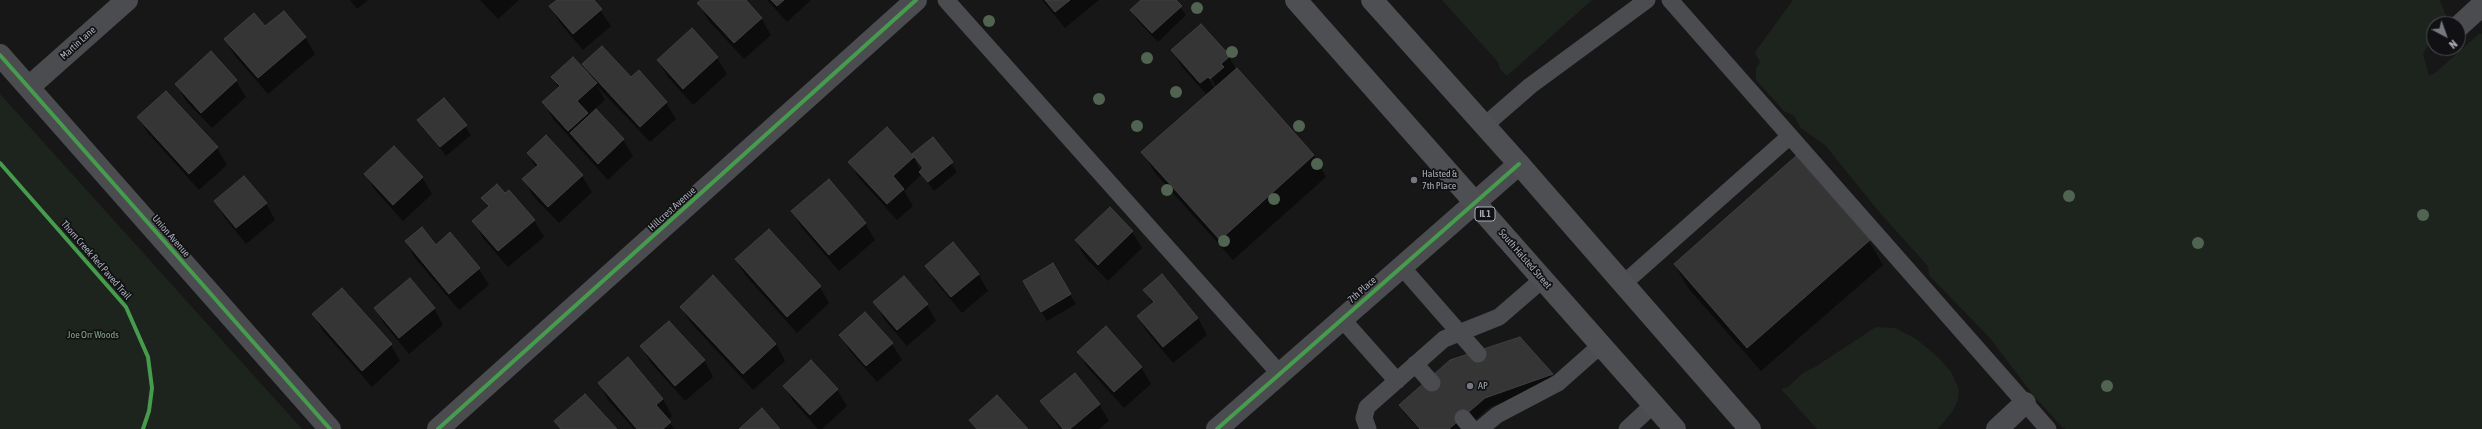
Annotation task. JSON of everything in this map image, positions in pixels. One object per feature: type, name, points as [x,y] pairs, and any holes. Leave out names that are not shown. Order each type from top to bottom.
[{"type":"main road","name":"South Halsted Street","points":[[1296,0],[1675,429]]},
{"type":"main road","points":[[1372,0],[1519,164],[1750,429]]},
{"type":"street","name":"Martin Lane","points":[[29,87],[127,0]]},
{"type":"street","name":"Hillcrest Avenue","points":[[438,429],[916,0]]},
{"type":"street","points":[[2466,20],[2482,5]]},
{"type":"street","name":"Union Avenue","points":[[0,55],[330,429]]},
{"type":"street","name":"7th Place","points":[[1217,429],[1519,164]]},
{"type":"street","points":[[1997,429],[2025,403]]},
{"type":"lane","points":[[946,0],[1280,374]]},
{"type":"lane","points":[[1484,126],[1530,86],[1647,0]]},
{"type":"lane","points":[[1670,0],[2048,429]]},
{"type":"lane","points":[[1623,284],[1790,136]]},
{"type":"lane","points":[[1401,266],[1478,354]]},
{"type":"lane","points":[[1368,429],[1364,418],[1367,407],[1444,339],[1499,317],[1542,279]]},
{"type":"lane","points":[[1342,319],[1397,381]]},
{"type":"lane","points":[[1480,429],[1515,397],[1558,383],[1601,345]]},
{"type":"lane","points":[[1415,364],[1432,383]]},
{"type":"lane","points":[[1626,429],[1653,405]]},
{"type":"green space","points":[[1442,0],[1592,0],[1507,76],[1500,69],[1498,62]]},
{"type":"green space","points":[[1793,0],[2440,0],[2446,16],[2426,16],[2426,49],[2423,54],[2429,75],[2434,74],[2454,56],[2466,56],[2466,45],[2480,33],[2482,34],[2482,429],[2066,429],[2062,427],[2034,396],[1989,337],[1929,275],[1928,266],[1880,213],[1825,145],[1801,128],[1794,116],[1784,111],[1756,80],[1756,68],[1760,62],[1755,52]]},
{"type":"green space","name":"Joe Orr Woods","points":[[0,94],[302,429],[0,429]]},
{"type":"green space","points":[[1876,327],[1895,328],[1916,339],[1938,357],[1951,372],[1959,389],[1958,400],[1952,412],[1938,429],[1817,429],[1781,389],[1788,387],[1803,373],[1815,367]]},
{"type":"building","points":[[557,0],[594,0],[602,9],[573,34],[549,6]]},
{"type":"building","points":[[701,0],[746,0],[762,18],[734,43],[697,3]]},
{"type":"building","points":[[771,0],[784,0],[777,6]]},
{"type":"building","points":[[1045,0],[1070,0],[1055,12]]},
{"type":"building","points":[[1141,0],[1176,0],[1182,6],[1152,33],[1130,10]]},
{"type":"building","points":[[284,11],[306,37],[258,78],[224,39],[254,13],[265,26]]},
{"type":"building","points":[[1201,24],[1230,56],[1221,64],[1224,67],[1210,79],[1208,77],[1200,83],[1171,50]]},
{"type":"building","points":[[692,28],[718,57],[683,89],[657,60]]},
{"type":"building","points":[[602,46],[631,77],[639,70],[667,102],[640,127],[582,64]]},
{"type":"building","points":[[211,51],[237,80],[201,113],[175,84]]},
{"type":"building","points":[[573,57],[597,83],[577,101],[588,113],[568,131],[542,102],[560,86],[551,77]]},
{"type":"building","points":[[1237,68],[1314,155],[1220,240],[1141,152]]},
{"type":"building","points":[[166,91],[218,147],[189,174],[137,117]]},
{"type":"building","points":[[444,98],[467,125],[440,147],[417,120]]},
{"type":"building","points":[[596,109],[624,139],[598,164],[570,133]]},
{"type":"building","points":[[887,127],[914,157],[893,176],[904,189],[887,204],[848,162]]},
{"type":"building","points":[[546,135],[583,175],[548,207],[522,179],[538,165],[527,153]]},
{"type":"building","points":[[933,137],[953,162],[928,182],[919,172],[923,168],[912,154]]},
{"type":"building","points":[[394,146],[423,177],[393,205],[364,174]]},
{"type":"building","points":[[1796,156],[1870,240],[1747,348],[1674,264]]},
{"type":"building","points":[[244,176],[267,203],[236,228],[214,201]]},
{"type":"building","points":[[829,179],[866,223],[829,255],[791,211]]},
{"type":"building","points":[[497,184],[505,193],[509,190],[535,220],[498,251],[472,221],[489,206],[481,198]]},
{"type":"building","points":[[1110,207],[1133,231],[1098,265],[1075,240]]},
{"type":"building","points":[[422,227],[436,245],[450,232],[480,268],[449,294],[405,241]]},
{"type":"building","points":[[769,229],[821,286],[787,317],[735,259]]},
{"type":"building","points":[[953,242],[979,274],[951,297],[925,266]]},
{"type":"building","points":[[1053,263],[1071,294],[1041,312],[1023,281]]},
{"type":"building","points":[[1162,274],[1198,318],[1163,347],[1137,316],[1154,302],[1143,290]]},
{"type":"building","points":[[713,275],[776,344],[743,374],[680,307]]},
{"type":"building","points":[[904,276],[928,304],[897,330],[873,302]]},
{"type":"building","points":[[410,278],[435,308],[399,338],[374,308]]},
{"type":"building","points":[[342,288],[392,344],[362,371],[312,314]]},
{"type":"building","points":[[865,312],[893,343],[866,366],[839,335]]},
{"type":"building","points":[[669,321],[705,360],[675,386],[640,346]]},
{"type":"building","points":[[1106,326],[1142,367],[1114,392],[1077,352]]},
{"type":"building","name":"AP","points":[[1520,337],[1553,374],[1485,398],[1449,429],[1420,429],[1399,405],[1450,360]]},
{"type":"building","points":[[628,357],[663,399],[656,405],[671,422],[663,429],[637,429],[598,383]]},
{"type":"building","points":[[811,360],[838,389],[810,415],[783,386]]},
{"type":"building","points":[[1075,373],[1100,404],[1070,429],[1063,429],[1040,401]]},
{"type":"building","points":[[585,394],[617,429],[561,429],[554,421]]},
{"type":"building","points":[[997,395],[1028,429],[977,429],[969,420]]},
{"type":"building","points":[[762,408],[780,429],[739,429]]},
{"type":"cycle path","points":[[438,429],[916,0]]},
{"type":"cycle path","points":[[0,55],[330,429]]},
{"type":"cycle path","name":"Thorn Creek Red Paved Trail","points":[[0,163],[126,307],[148,357],[152,388],[149,411],[143,429]]},
{"type":"cycle path","points":[[1217,429],[1519,164]]},
{"type":"place","name":"Halsted & 7th Place","points":[[1414,180]]},
{"type":"place","name":"AP","points":[[1470,386]]}]
